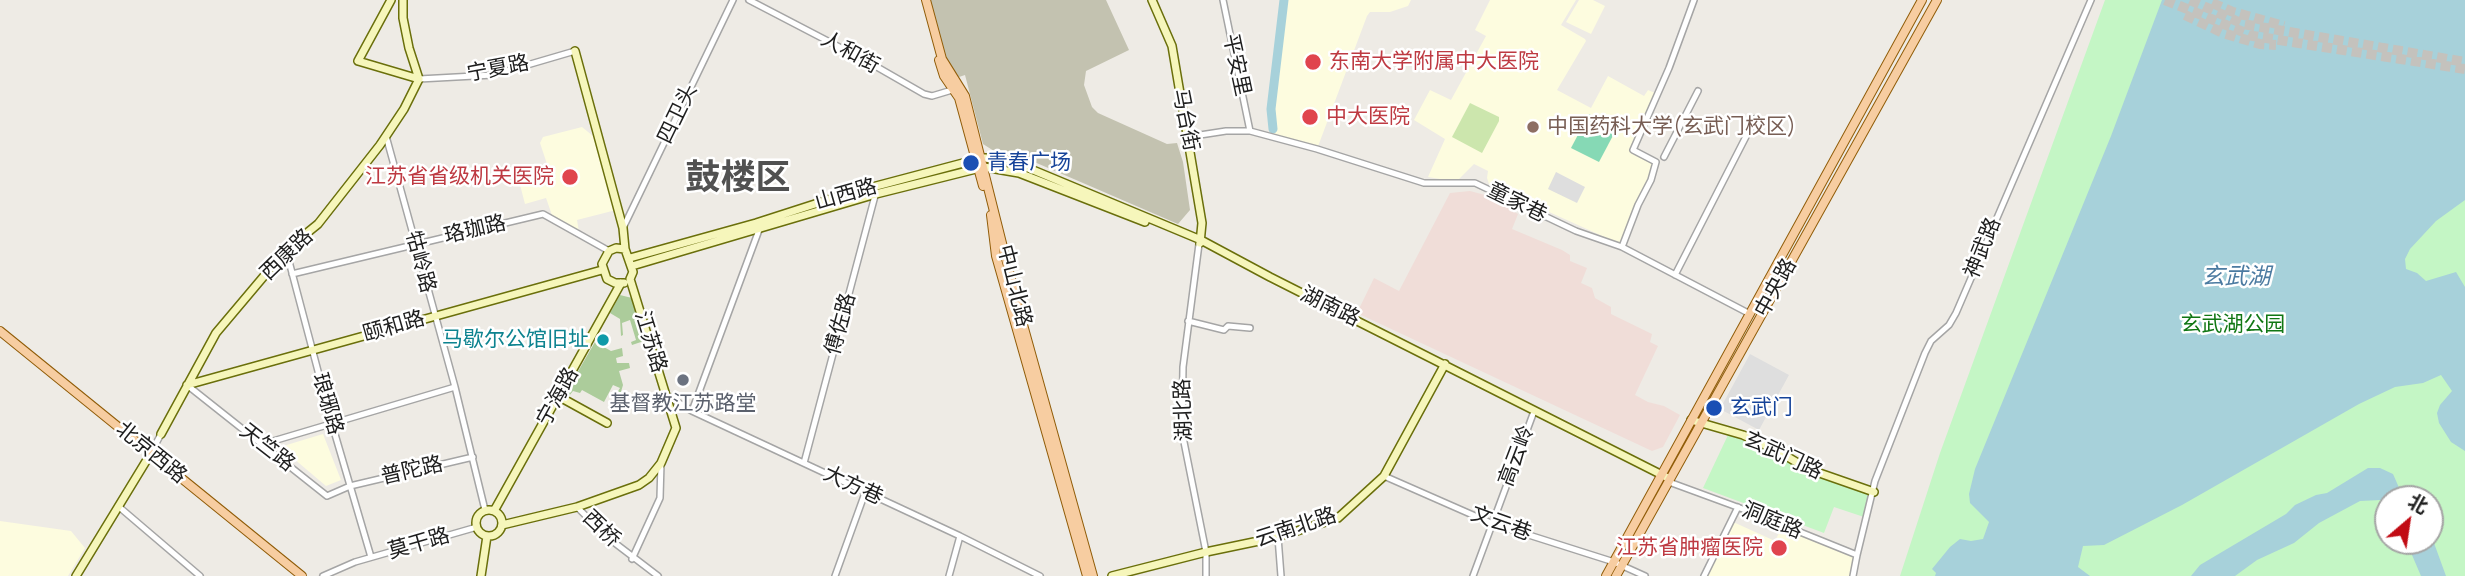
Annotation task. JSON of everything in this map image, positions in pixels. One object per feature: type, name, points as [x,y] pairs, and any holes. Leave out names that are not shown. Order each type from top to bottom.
[{"type":"main road","name":"中山北路","points":[[924,0],[938,60],[952,90],[959,98],[980,163],[1093,576]]},
{"type":"main road","name":"中山北路","points":[[924,0],[942,59],[965,96],[992,218],[996,256],[1087,576]]},
{"type":"main road","name":"中央路","points":[[1616,576],[1618,563],[1660,476],[1922,0]]},
{"type":"main road","name":"中央路","points":[[1606,576],[1618,563],[1670,480],[1937,0]]},
{"type":"main road","name":"北京西路","points":[[0,331],[302,576]]},
{"type":"street","points":[[391,0],[358,61],[419,79]]},
{"type":"street","points":[[403,0],[403,18],[409,48],[419,79]]},
{"type":"street","name":"四卫头","points":[[623,228],[733,0]]},
{"type":"street","name":"人和街","points":[[749,0],[924,94],[932,96],[952,90]]},
{"type":"street","name":"马台街","points":[[1152,0],[1172,46],[1202,223],[1200,242]]},
{"type":"street","name":"平安里","points":[[1223,0],[1250,131]]},
{"type":"street","points":[[1622,247],[1656,162],[1633,150],[1666,75],[1694,0]]},
{"type":"street","name":"神武路","points":[[1857,555],[1875,481],[1925,353],[1931,341],[1949,325],[1956,313],[2091,0]]},
{"type":"street","points":[[575,51],[623,228],[625,249],[631,262]]},
{"type":"street","name":"宁夏路","points":[[419,79],[493,75],[575,51]]},
{"type":"street","name":"西康路","points":[[161,434],[216,333],[286,250],[318,224],[386,136],[419,79]]},
{"type":"street","points":[[1664,157],[1698,91]]},
{"type":"street","points":[[1675,275],[1755,119]]},
{"type":"street","name":"童家巷","points":[[1187,137],[1226,131],[1250,131],[1318,149],[1424,183],[1475,183],[1576,231],[1622,247],[1750,314]]},
{"type":"street","name":"牯岭路","points":[[386,136],[455,387],[485,510]]},
{"type":"street","name":"山西路","points":[[631,262],[877,190],[980,163]]},
{"type":"street","name":"湖南路","points":[[980,163],[1019,173],[1200,242],[1268,282],[1443,366],[1660,476]]},
{"type":"street","name":"傅佐路","points":[[804,463],[877,190]]},
{"type":"street","name":"珞珈路","points":[[292,274],[543,214],[609,251]]},
{"type":"street","points":[[692,411],[758,226]]},
{"type":"street","name":"湖北路","points":[[1200,242],[1183,367],[1182,432],[1206,552],[1206,576]]},
{"type":"street","points":[[625,249],[616,248],[609,251],[603,258],[602,270],[610,280],[621,283],[631,279]]},
{"type":"street","name":"琅琊路","points":[[286,250],[371,557]]},
{"type":"street","name":"江苏路","points":[[502,525],[578,507],[639,485],[649,478],[661,463],[676,428],[631,279],[631,262]]},
{"type":"street","name":"颐和路","points":[[187,385],[602,270]]},
{"type":"street","name":"宁海路","points":[[494,511],[621,283]]},
{"type":"street","points":[[1188,321],[1224,330],[1228,326],[1250,328]]},
{"type":"street","name":"湖南路","points":[[1443,366],[1533,414],[1670,480]]},
{"type":"street","name":"云南北路","points":[[1112,576],[1278,537],[1338,518],[1384,476],[1443,366]]},
{"type":"street","name":"天竺路","points":[[187,385],[327,496],[350,486]]},
{"type":"street","points":[[263,444],[455,387]]},
{"type":"street","name":"大方巷","points":[[666,395],[692,411],[1040,576]]},
{"type":"street","points":[[558,396],[607,423]]},
{"type":"street","name":"高云岭","points":[[1473,576],[1533,414]]},
{"type":"street","name":"玄武门路","points":[[1691,420],[1743,435],[1829,478],[1874,492]]},
{"type":"street","points":[[76,576],[161,434]]},
{"type":"street","name":"普陀路","points":[[350,486],[473,457]]},
{"type":"street","points":[[632,559],[660,498],[661,463]]},
{"type":"street","name":"文云巷","points":[[1384,476],[1491,523],[1618,563],[1645,576]]},
{"type":"street","name":"洞庭路","points":[[1670,480],[1857,555]]},
{"type":"street","points":[[835,576],[865,493]]},
{"type":"street","points":[[118,506],[200,576]]},
{"type":"street","name":"西桥","points":[[578,507],[590,522],[632,559],[658,576]]},
{"type":"street","points":[[1704,576],[1738,507]]},
{"type":"street","points":[[485,510],[494,511],[500,517],[502,525],[498,532],[487,536],[477,527],[476,519],[485,510]]},
{"type":"street","name":"莫干路","points":[[323,576],[371,557],[477,527]]},
{"type":"street","points":[[481,576],[487,536]]},
{"type":"street","points":[[949,576],[960,536]]},
{"type":"street","points":[[1278,537],[1281,576]]},
{"type":"street","points":[[1853,575],[1857,555]]},
{"type":"shaded area","points":[[930,0],[1106,0],[1129,50],[1086,71],[1084,85],[1092,107],[1098,113],[1167,144],[1177,143],[1183,162],[1190,210],[1178,224],[1032,161],[1024,162],[983,144],[965,75],[959,77],[947,62]]},
{"type":"shaded area","name":"东南大学附属中大医院","points":[[1283,0],[1411,0],[1408,6],[1390,12],[1370,12],[1367,16],[1317,149],[1274,136],[1271,109]]},
{"type":"shaded area","name":"中国药科大学(玄武门校区)","points":[[1490,0],[1576,0],[1561,25],[1586,41],[1557,90],[1591,108],[1608,76],[1644,96],[1648,90],[1655,93],[1630,151],[1653,162],[1648,181],[1620,244],[1496,188],[1489,184],[1488,171],[1474,164],[1459,179],[1428,177],[1445,139],[1414,120],[1430,90],[1451,100],[1486,36],[1475,30]]},
{"type":"shaded area","points":[[1579,0],[1593,0],[1605,6],[1591,34],[1566,22]]},
{"type":"shaded area","name":"江苏省省级机关医院","points":[[582,127],[593,136],[616,210],[577,220],[579,232],[553,218],[546,198],[525,204],[519,181],[550,173],[540,143],[543,137]]},
{"type":"shaded area","points":[[1556,172],[1585,187],[1577,203],[1548,189]]},
{"type":"shaded area","points":[[1470,191],[1485,195],[1518,214],[1512,229],[1562,250],[1570,255],[1570,261],[1587,268],[1581,283],[1592,288],[1595,298],[1611,307],[1611,314],[1652,334],[1650,342],[1658,346],[1635,395],[1680,415],[1663,447],[1652,451],[1357,313],[1374,278],[1399,291],[1450,193]]},
{"type":"shaded area","points":[[1750,354],[1789,375],[1759,430],[1720,409]]},
{"type":"shaded area","points":[[323,434],[341,480],[326,486],[280,447]]},
{"type":"shaded area","points":[[0,521],[71,531],[85,548],[68,576],[0,576]]},
{"type":"shaded area","name":"江苏省肿瘤医院","points":[[1731,521],[1775,541],[1783,525],[1857,555],[1853,576],[1704,576]]},
{"type":"green space","name":"玄武湖","points":[[2105,0],[2465,0],[2465,576],[1900,576],[1940,453]]},
{"type":"green space","points":[[1470,103],[1499,117],[1482,153],[1452,137]]},
{"type":"green space","points":[[1589,114],[1617,128],[1599,162],[1571,148]]},
{"type":"green space","points":[[620,295],[632,298],[644,341],[632,345],[631,342],[636,340],[630,320],[622,323],[621,336],[620,319],[610,313]]},
{"type":"green space","points":[[595,342],[611,351],[622,348],[623,356],[616,358],[617,363],[629,363],[630,368],[619,371],[623,385],[620,395],[617,393],[620,388],[613,385],[604,402],[582,390],[580,393],[573,391],[569,396],[565,394]]},
{"type":"green space","points":[[1728,435],[1771,450],[1871,494],[1864,517],[1834,507],[1824,533],[1703,488]]},
{"type":"water","name":"玄武湖","points":[[2162,0],[2465,0],[2465,200],[2436,221],[2410,249],[2405,259],[2406,269],[2417,273],[2426,281],[2456,272],[2465,287],[2465,451],[2451,442],[2439,423],[2437,413],[2440,405],[2452,391],[2441,375],[2423,383],[2395,387],[2359,404],[2182,505],[2104,545],[2083,546],[2078,567],[2090,576],[1935,576],[1936,573],[1932,569],[1960,539],[1983,539],[1989,522],[1970,503],[1969,494],[1975,469],[2111,136]]},
{"type":"water","points":[[2368,468],[2380,468],[2393,474],[2398,485],[2374,485],[2374,500],[2360,501],[2319,523],[2294,543],[2257,560],[2235,576],[2191,576],[2200,565],[2286,514],[2295,505],[2327,493]]},
{"type":"water","points":[[2412,555],[2438,555],[2446,576],[2421,576]]},
{"type":"waterway","points":[[1273,129],[1271,109],[1284,0]]},
{"type":"tunnel","points":[[2165,0],[2253,36],[2465,69]]},
{"type":"tunnel","points":[[2190,0],[2243,24],[2465,62]]},
{"type":"tunnel","points":[[2212,3],[2233,12],[2284,26]]},
{"type":"tunnel","points":[[2185,15],[2223,33],[2260,44],[2276,45]]},
{"type":"place","name":"东南大学附属中大医院","points":[[1313,62]]},
{"type":"place","name":"中大医院","points":[[1310,117]]},
{"type":"place","name":"中国药科大学(玄武门校区)","points":[[1533,127]]},
{"type":"place","name":"青春广场","points":[[971,163]]},
{"type":"place","name":"江苏省省级机关医院","points":[[570,177]]},
{"type":"place","name":"马歇尔公馆旧址","points":[[603,340]]},
{"type":"place","name":"基督教江苏路堂","points":[[683,380]]},
{"type":"place","name":"玄武门","points":[[1714,408]]},
{"type":"place","name":"江苏省肿瘤医院","points":[[1779,548]]},
{"type":"district","name":"鼓楼区","points":[[738,179]]},
{"type":"park label","name":"玄武湖公园","points":[[2233,325]]}]
